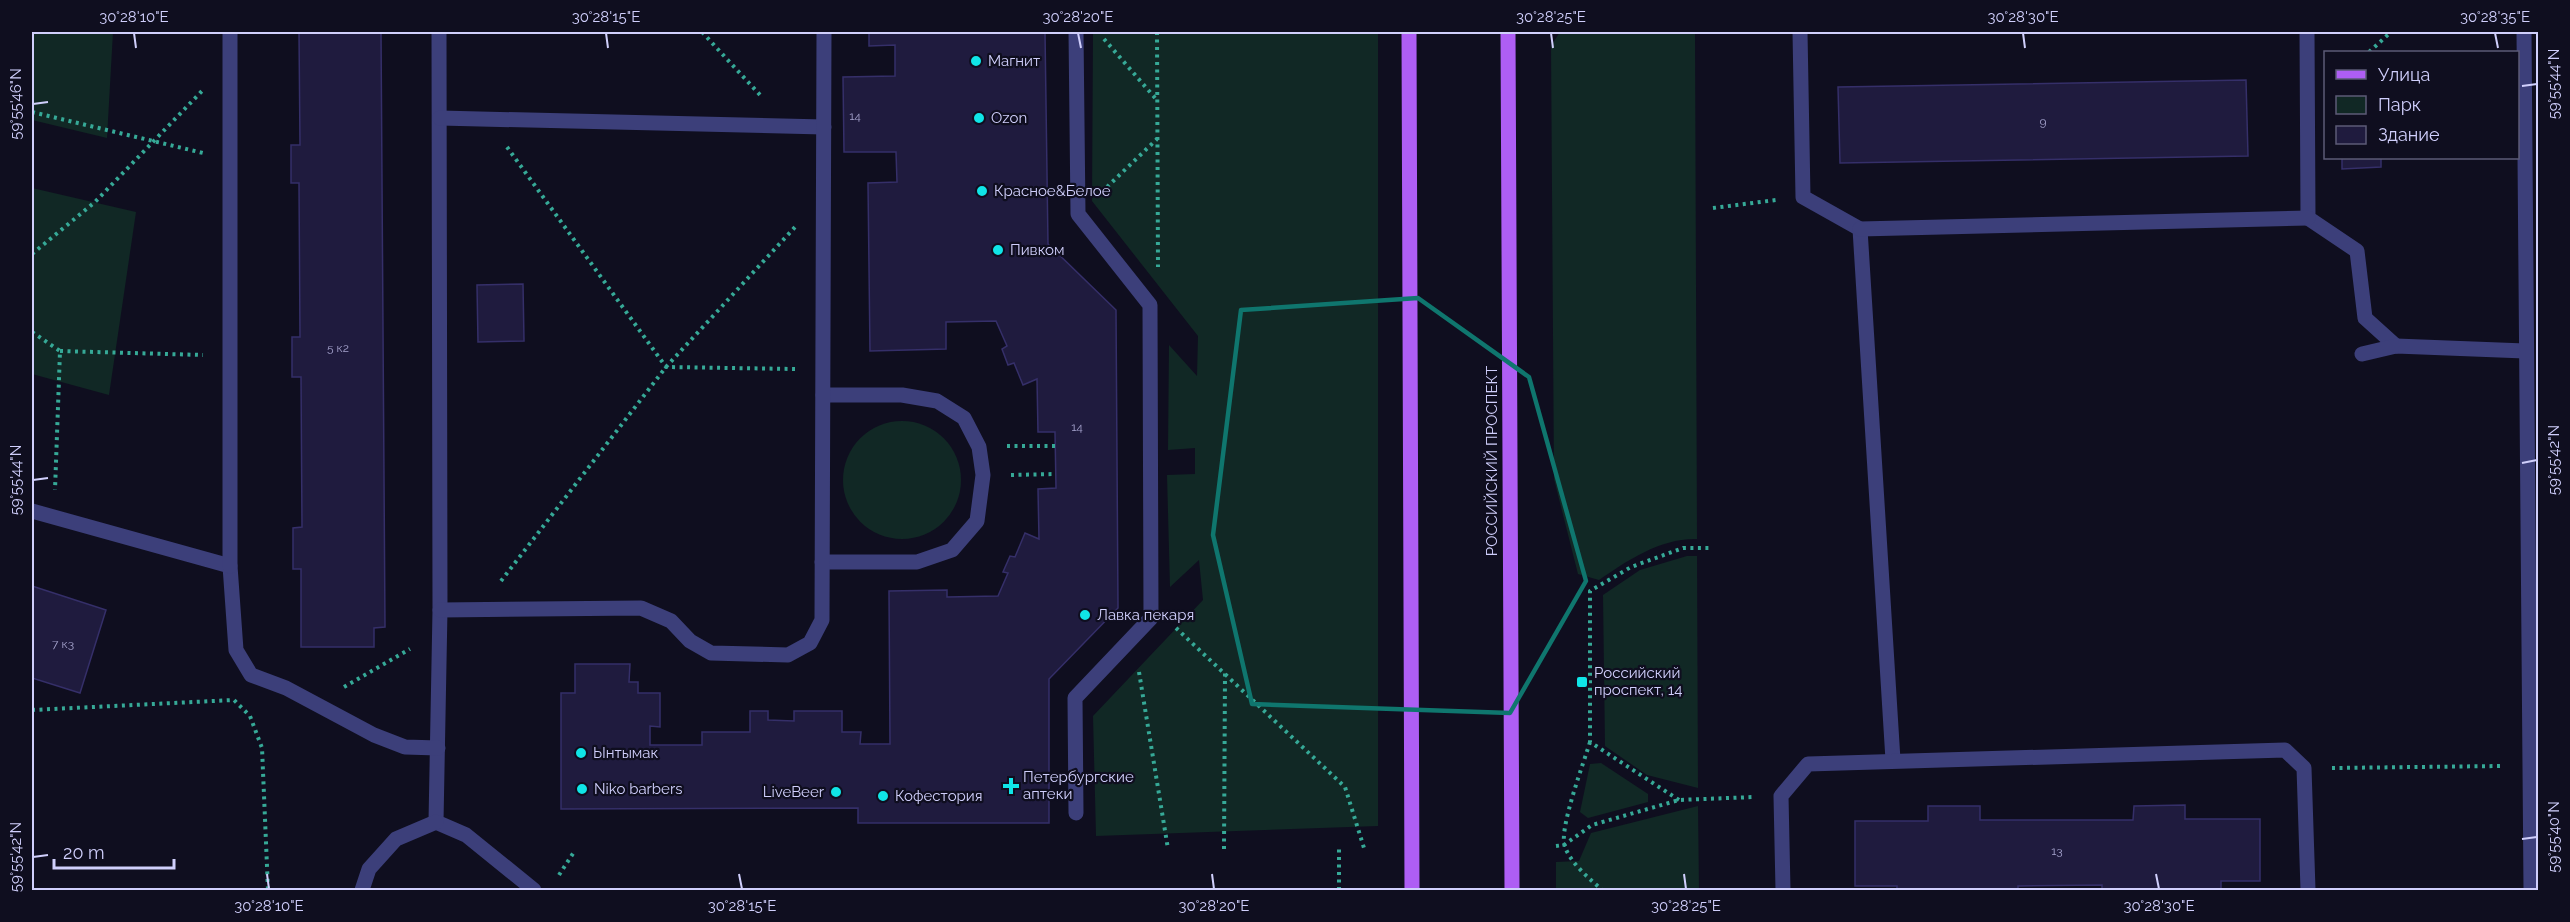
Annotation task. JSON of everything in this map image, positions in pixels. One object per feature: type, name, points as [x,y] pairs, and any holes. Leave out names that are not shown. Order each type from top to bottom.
[{"type":"main road","points":[[1409,32],[1412,891]]},
{"type":"main road","name":"РОССИЙСКИЙ ПРОСПЕКТ","points":[[1508,32],[1512,891]]},
{"type":"street","points":[[230,32],[230,566],[236,650],[251,675],[286,688],[374,735],[405,747],[438,748]]},
{"type":"street","points":[[436,822],[440,632],[439,32]]},
{"type":"street","points":[[440,610],[641,608],[671,621],[690,641],[711,653],[788,655],[810,642],[822,620],[824,32]]},
{"type":"street","points":[[1076,32],[1078,214],[1150,305],[1151,618],[1074,698],[1076,813]]},
{"type":"street","points":[[1800,32],[1803,196],[1860,229],[2308,218],[2357,251],[2365,318],[2396,346]]},
{"type":"street","points":[[2307,32],[2308,218]]},
{"type":"street","points":[[2524,32],[2525,351],[2534,701],[2530,765],[2531,891]]},
{"type":"street","points":[[440,118],[824,127]]},
{"type":"street","points":[[1860,229],[1893,760]]},
{"type":"street","points":[[2362,354],[2396,346],[2525,351]]},
{"type":"street","points":[[822,562],[917,562],[952,550],[977,520],[983,475],[979,447],[964,418],[937,401],[902,395],[823,395]]},
{"type":"street","points":[[32,511],[230,566]]},
{"type":"street","points":[[1783,891],[1781,796],[1808,764],[2285,750],[2304,768],[2308,891]]},
{"type":"street","points":[[362,891],[369,869],[396,839],[436,822],[466,835],[534,891]]},
{"type":"path","points":[[702,32],[788,126]]},
{"type":"path","points":[[1098,32],[1157,100]]},
{"type":"path","points":[[1150,305],[1158,286],[1157,32]]},
{"type":"path","points":[[2370,51],[2391,32]]},
{"type":"path","points":[[32,254],[95,202],[231,62]]},
{"type":"path","points":[[32,112],[230,159]]},
{"type":"path","points":[[486,118],[666,367]]},
{"type":"path","points":[[1078,214],[1157,139]]},
{"type":"path","points":[[479,610],[666,367],[824,196]]},
{"type":"path","points":[[1713,208],[1803,196]]},
{"type":"path","points":[[32,332],[60,351],[230,356]]},
{"type":"path","points":[[54,518],[60,351]]},
{"type":"path","points":[[666,367],[823,369]]},
{"type":"path","points":[[979,447],[1056,446]]},
{"type":"path","points":[[983,475],[1056,474]]},
{"type":"path","points":[[1602,891],[1573,861],[1564,845],[1567,818],[1590,742],[1590,591],[1631,567],[1683,548],[1712,548]]},
{"type":"path","points":[[1151,618],[1177,628],[1345,787],[1364,848]]},
{"type":"path","points":[[316,703],[440,632]]},
{"type":"path","points":[[1123,648],[1139,668],[1168,849]]},
{"type":"path","points":[[1224,849],[1225,673]]},
{"type":"path","points":[[32,710],[234,700],[249,716],[262,748],[268,891]]},
{"type":"path","points":[[1590,742],[1679,800]]},
{"type":"path","points":[[2304,768],[2530,765]]},
{"type":"path","points":[[1556,846],[1564,845],[1592,825],[1679,800],[1781,796]]},
{"type":"path","points":[[1339,849],[1339,891]]},
{"type":"path","points":[[555,881],[574,852]]},
{"type":"highlighted area","points":[[1418,298],[1529,377],[1586,581],[1510,713],[1252,704],[1213,535],[1241,310]]},
{"type":"green space","points":[[32,32],[113,32],[107,138],[32,120]]},
{"type":"green space","points":[[1093,32],[1378,32],[1378,826],[1096,836],[1093,716],[1203,600],[1199,560],[1170,587],[1167,475],[1195,474],[1195,448],[1168,450],[1169,345],[1197,376],[1198,336],[1092,201]]},
{"type":"green space","points":[[1560,32],[1695,32],[1697,539],[1658,546],[1633,558],[1599,580],[1578,574],[1554,479],[1551,46]]},
{"type":"green space","points":[[32,188],[136,212],[109,395],[32,374]]},
{"type":"green space","points":[[902,421],[925,425],[944,438],[957,457],[961,480],[957,503],[944,522],[925,535],[902,539],[879,535],[860,522],[847,503],[843,480],[847,457],[860,438],[879,425]]},
{"type":"green space","points":[[1687,556],[1697,556],[1698,788],[1647,775],[1605,746],[1603,595],[1640,570]]},
{"type":"green space","points":[[1601,763],[1648,794],[1648,802],[1588,818],[1580,812],[1590,764]]},
{"type":"green space","points":[[1698,806],[1699,890],[1556,890],[1556,862],[1579,861],[1591,833]]},
{"type":"building","points":[[299,32],[381,32],[385,627],[374,628],[374,647],[301,647],[301,569],[293,569],[293,528],[302,527],[301,377],[292,377],[292,337],[300,337],[299,183],[291,183],[291,145],[300,145]]},
{"type":"building","points":[[869,32],[1045,32],[1048,244],[1116,310],[1118,608],[1049,679],[1049,823],[858,823],[858,808],[561,809],[561,693],[575,693],[575,664],[630,664],[629,682],[638,682],[638,693],[660,693],[660,727],[650,726],[650,745],[702,745],[702,732],[750,732],[750,711],[768,711],[768,720],[794,721],[794,711],[842,711],[842,732],[861,732],[860,744],[890,744],[889,591],[947,590],[947,597],[998,596],[1008,573],[1003,572],[1010,556],[1015,557],[1025,533],[1039,539],[1038,489],[1056,488],[1055,432],[1038,432],[1037,379],[1023,385],[1014,363],[1008,365],[1002,349],[1007,346],[996,321],[946,322],[946,349],[870,351],[868,183],[897,182],[896,152],[844,152],[843,77],[895,76],[895,45],[869,46]]},
{"type":"building","points":[[2246,80],[2248,156],[1840,163],[1838,87]]},
{"type":"building","points":[[2342,159],[2381,159],[2381,167],[2342,169]]},
{"type":"building","points":[[523,284],[524,341],[478,342],[477,285]]},
{"type":"building","points":[[32,586],[106,610],[80,693],[32,678]]},
{"type":"building","points":[[2185,805],[2185,819],[2260,819],[2260,881],[2221,881],[2221,890],[2102,890],[2102,885],[2018,886],[2018,890],[1897,890],[1897,886],[1855,886],[1855,821],[1928,821],[1928,806],[1980,806],[1980,820],[2133,820],[2134,806]]},
{"type":"place","name":"Магнит","points":[[976,61]]},
{"type":"place","name":"Ozon","points":[[979,118]]},
{"type":"place","name":"Красное&Белое","points":[[982,191]]},
{"type":"place","name":"Пивком","points":[[998,250]]},
{"type":"place","name":"Лавка пекаря","points":[[1085,615]]},
{"type":"place","name":"Российский проспект, 14","points":[[1582,682]]},
{"type":"place","name":"Ынтымак","points":[[581,753]]},
{"type":"place","name":"Петербургские аптеки","points":[[1011,786]]},
{"type":"place","name":"Niko barbers","points":[[582,789]]},
{"type":"place","name":"LiveBeer","points":[[836,792]]},
{"type":"place","name":"Кофестория","points":[[883,796]]}]
